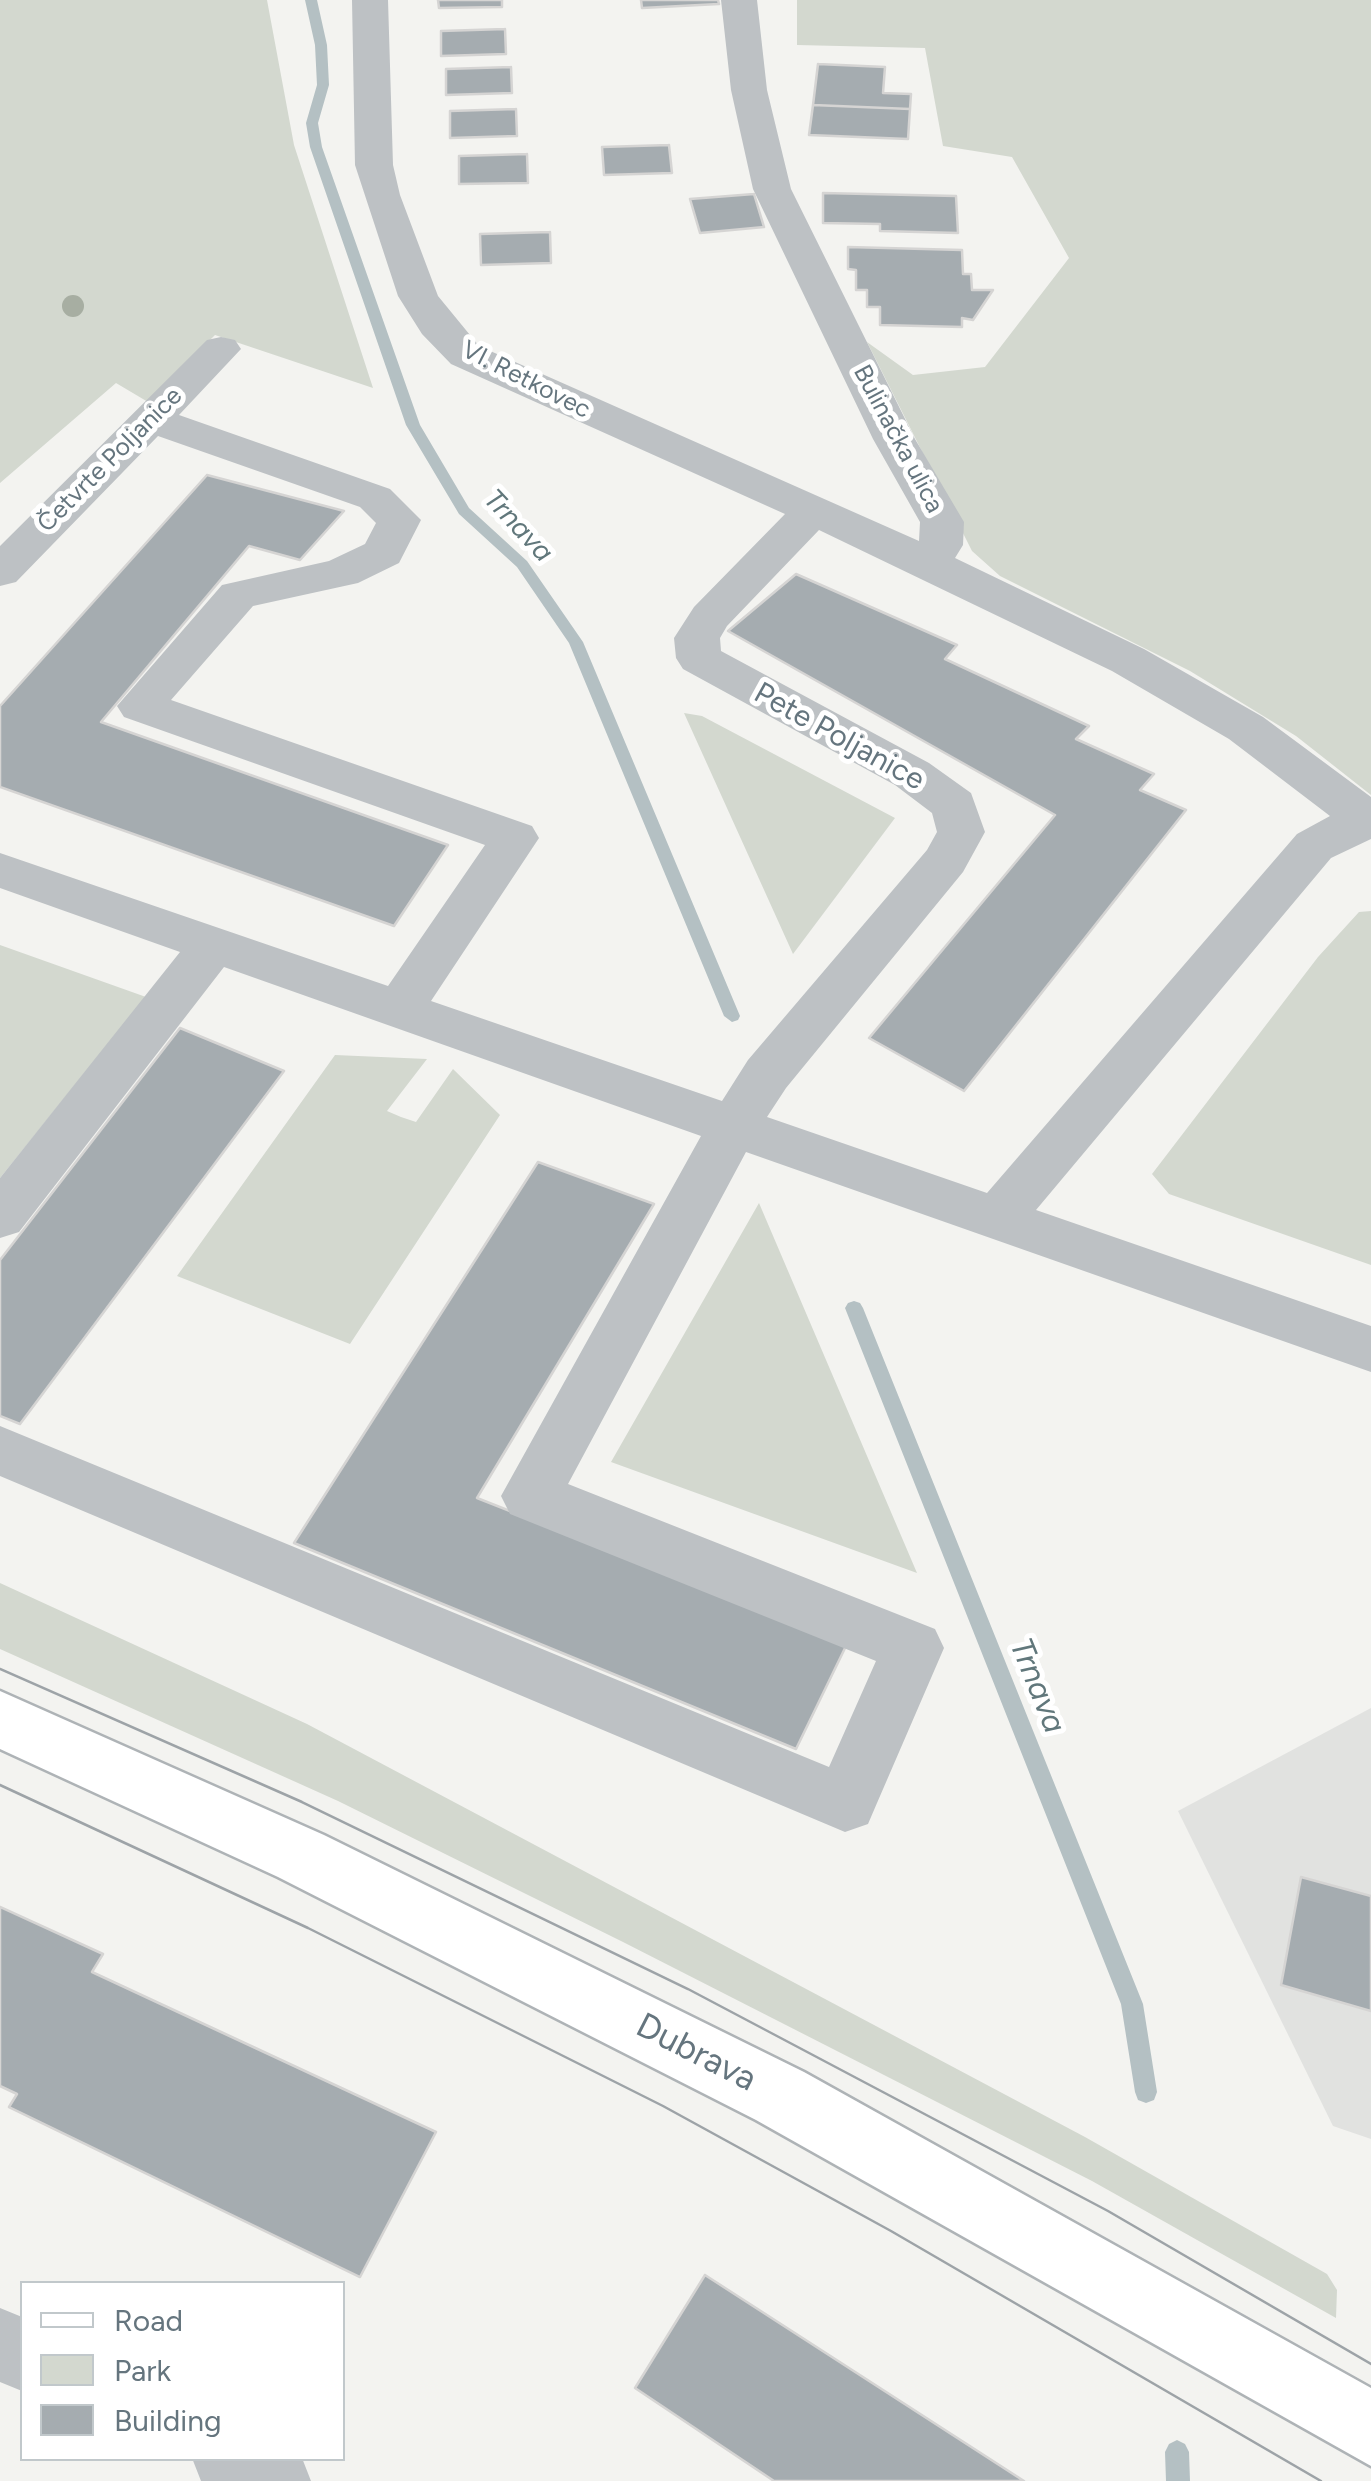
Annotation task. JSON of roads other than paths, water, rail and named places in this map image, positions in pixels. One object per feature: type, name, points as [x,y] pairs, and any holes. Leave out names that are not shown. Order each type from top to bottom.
[{"type":"main road","name":"Dubrava","points":[[0,1719],[302,1856],[780,2096],[1371,2429]]},
{"type":"street","name":"VI. Retkovec","points":[[370,0],[374,165],[418,296],[436,326],[465,354],[522,384],[930,563]]},
{"type":"street","name":"Bulinačka ulica","points":[[739,0],[749,90],[772,189],[894,439],[942,522],[941,546],[930,563]]},
{"type":"street","name":"Četvrte Poljanice","points":[[0,572],[221,349]]},
{"type":"street","points":[[149,418],[375,498],[399,520],[384,553],[342,573],[238,596],[140,706],[515,838],[399,1010]]},
{"type":"street","name":"Pete Poljanice","points":[[733,1127],[767,1074],[946,860],[960,832],[954,805],[912,774],[699,658],[697,638],[710,617],[814,510]]},
{"type":"street","points":[[930,563],[1178,689],[1246,728],[1368,820],[1314,846],[997,1219]]},
{"type":"street","points":[[0,870],[1371,1349]]},
{"type":"street","points":[[0,1216],[214,944]]},
{"type":"street","points":[[0,1450],[845,1804],[913,1648],[531,1496],[733,1127]]},
{"type":"street","points":[[235,2461],[274,2481]]},
{"type":"waterway","name":"Trnava","points":[[311,0],[321,45],[323,85],[312,123],[316,147],[413,425],[464,511],[522,564],[576,642],[732,1016]]},
{"type":"waterway","name":"Trnava","points":[[854,1308],[1132,2004],[1146,2092]]},
{"type":"waterway","name":"Trnava","points":[[1177,2452],[1178,2481]]},
{"type":"tram line","points":[[0,1669],[302,1802],[688,1989],[1108,2211],[1371,2364]]},
{"type":"tram line","points":[[0,1785],[308,1928],[663,2106],[891,2231],[1321,2481]]}]
